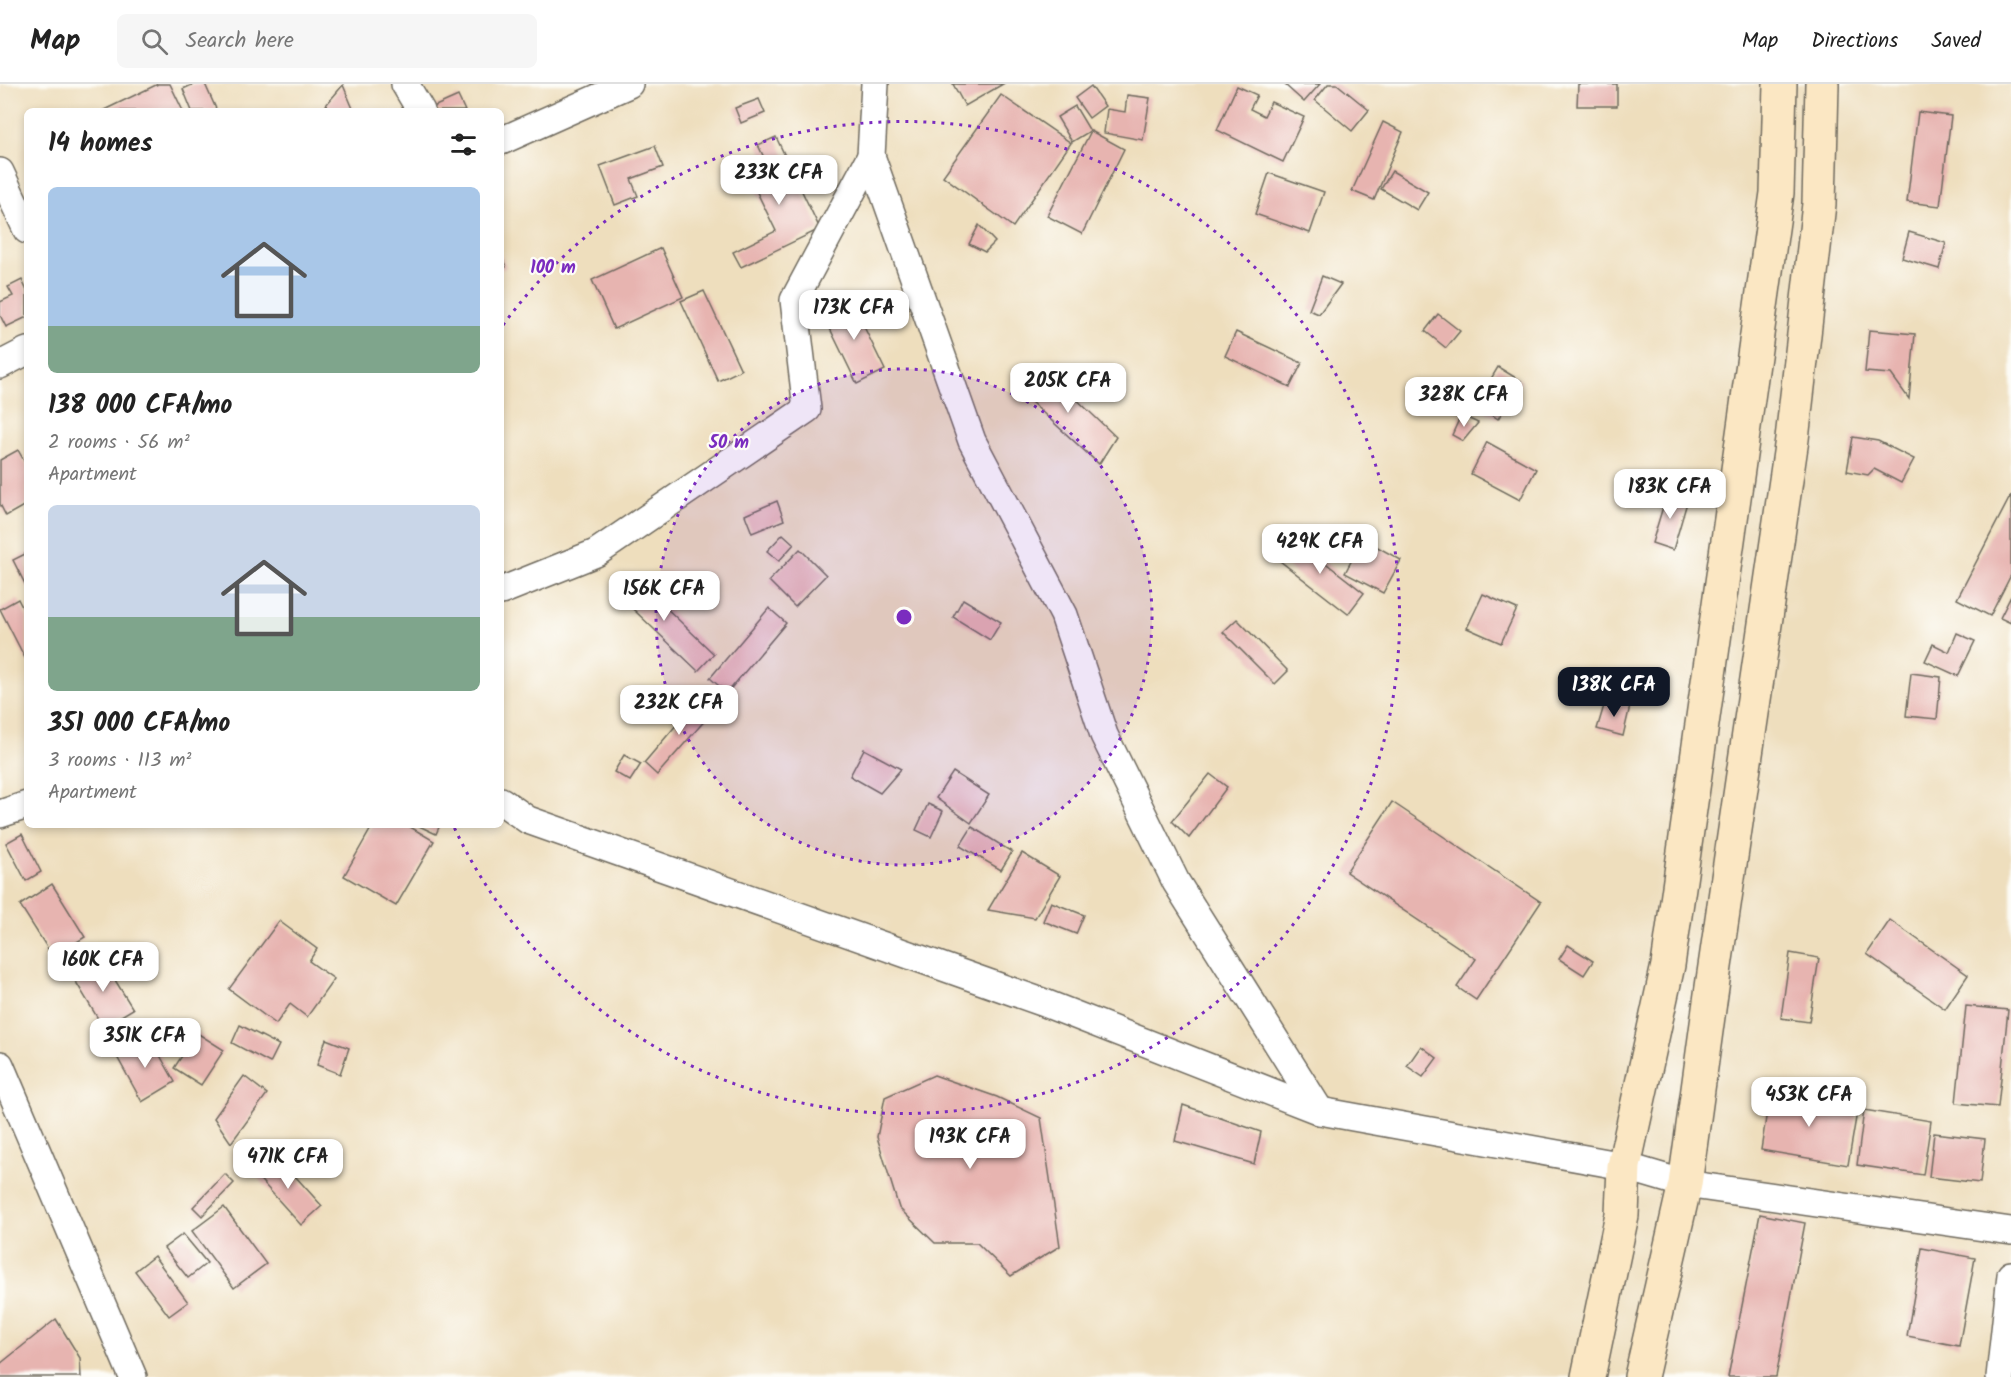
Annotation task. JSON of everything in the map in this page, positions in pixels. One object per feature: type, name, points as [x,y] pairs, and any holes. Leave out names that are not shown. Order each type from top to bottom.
[{"type":"street","points":[[405,84],[419,108]]},
{"type":"street","points":[[504,140],[629,84]]},
{"type":"street","points":[[875,84],[871,156],[972,441],[1064,615],[1104,735],[1176,882],[1320,1111]]},
{"type":"street","points":[[1588,1377],[1622,1215],[1624,1166],[1668,965],[1777,193],[1780,84]]},
{"type":"street","points":[[1641,1377],[1686,1184],[1715,964],[1792,439],[1819,204],[1822,84]]},
{"type":"street","points":[[504,590],[597,553],[807,409],[794,300],[871,156]]},
{"type":"street","points":[[0,172],[24,224]]},
{"type":"street","points":[[0,365],[24,353]]},
{"type":"street","points":[[504,803],[528,819],[1042,1002],[1320,1111],[1624,1166],[1686,1184],[2011,1231]]},
{"type":"street","points":[[0,814],[24,806]]},
{"type":"street","points":[[0,1065],[133,1377]]},
{"type":"street","points":[[2000,1377],[2011,1275]]},
{"type":"building","points":[[158,84],[170,84],[182,108],[108,108]]},
{"type":"building","points":[[194,84],[205,84],[216,108],[191,108],[183,89]]},
{"type":"building","points":[[953,84],[1003,84],[965,106]]},
{"type":"building","points":[[1284,84],[1320,84],[1304,102]]},
{"type":"building","points":[[1328,84],[1337,84],[1369,110],[1352,131],[1315,100]]},
{"type":"building","points":[[1578,84],[1617,84],[1617,106],[1577,106]]},
{"type":"building","points":[[343,85],[353,108],[328,108],[326,105]]},
{"type":"building","points":[[1091,86],[1105,106],[1089,118],[1075,98]]},
{"type":"building","points":[[1237,86],[1257,95],[1250,109],[1264,116],[1271,102],[1304,117],[1283,162],[1217,130]]},
{"type":"building","points":[[1001,95],[1071,143],[1013,227],[943,176]]},
{"type":"building","points":[[1127,95],[1150,98],[1143,140],[1104,133],[1107,109],[1125,112]]},
{"type":"building","points":[[458,96],[464,108],[431,108]]},
{"type":"building","points":[[759,99],[765,113],[741,123],[735,108]]},
{"type":"building","points":[[1075,106],[1090,131],[1072,142],[1057,117]]},
{"type":"building","points":[[1918,112],[1951,116],[1940,206],[1907,202]]},
{"type":"building","points":[[1383,122],[1403,132],[1374,200],[1352,191]]},
{"type":"building","points":[[1091,131],[1124,149],[1082,234],[1047,216]]},
{"type":"building","points":[[776,137],[820,229],[741,267],[733,252],[776,231],[750,178],[769,168],[758,145]]},
{"type":"building","points":[[655,146],[663,167],[631,179],[638,196],[615,205],[600,166]]},
{"type":"building","points":[[1392,171],[1428,192],[1417,210],[1381,189]]},
{"type":"building","points":[[1269,173],[1324,192],[1310,233],[1255,214]]},
{"type":"building","points":[[979,225],[995,242],[985,252],[969,244]]},
{"type":"building","points":[[1909,232],[1946,243],[1939,269],[1902,258]]},
{"type":"building","points":[[661,248],[683,297],[614,329],[592,280]]},
{"type":"building","points":[[1322,276],[1341,284],[1319,314],[1309,310]]},
{"type":"building","points":[[22,280],[24,318],[6,327],[0,315],[0,302],[13,296],[8,287]]},
{"type":"building","points":[[704,291],[741,370],[718,381],[681,301]]},
{"type":"building","points":[[850,298],[885,370],[857,384],[822,312]]},
{"type":"building","points":[[1438,314],[1460,331],[1446,348],[1425,331]]},
{"type":"building","points":[[1869,330],[1915,334],[1909,399],[1891,374],[1865,372]]},
{"type":"building","points":[[1236,332],[1302,363],[1290,387],[1225,356]]},
{"type":"building","points":[[1043,367],[1116,437],[1099,464],[1017,389]]},
{"type":"building","points":[[1498,367],[1521,381],[1498,419],[1476,404]]},
{"type":"building","points":[[1461,415],[1478,423],[1463,441],[1452,435]]},
{"type":"building","points":[[1853,437],[1878,441],[1914,459],[1901,483],[1874,469],[1868,475],[1847,471]]},
{"type":"building","points":[[1487,442],[1536,469],[1520,500],[1471,474]]},
{"type":"building","points":[[18,450],[24,461],[24,506],[6,516],[0,504],[0,460]]},
{"type":"building","points":[[1669,487],[1688,499],[1673,550],[1652,543]]},
{"type":"building","points":[[2011,495],[2011,575],[1990,616],[1957,599]]},
{"type":"building","points":[[777,501],[784,520],[752,533],[745,515]]},
{"type":"building","points":[[783,534],[794,544],[779,561],[767,551]]},
{"type":"building","points":[[1291,536],[1364,593],[1348,614],[1275,557]]},
{"type":"building","points":[[1363,539],[1401,560],[1383,593],[1345,573]]},
{"type":"building","points":[[800,549],[826,575],[795,607],[769,581]]},
{"type":"building","points":[[24,554],[24,582],[13,560]]},
{"type":"building","points":[[630,573],[714,654],[698,671],[614,591]]},
{"type":"building","points":[[1483,594],[1517,609],[1501,643],[1467,628]]},
{"type":"building","points":[[2011,596],[2011,623],[2000,618]]},
{"type":"building","points":[[18,599],[24,611],[24,656],[0,609]]},
{"type":"building","points":[[963,599],[1001,622],[990,640],[953,617]]},
{"type":"building","points":[[769,608],[786,623],[727,693],[710,678]]},
{"type":"building","points":[[1237,619],[1288,671],[1275,684],[1223,632]]},
{"type":"building","points":[[1957,633],[1975,641],[1958,676],[1925,661],[1933,644],[1949,652]]},
{"type":"building","points":[[1911,673],[1941,677],[1937,719],[1906,716]]},
{"type":"building","points":[[700,697],[714,710],[657,775],[644,763]]},
{"type":"building","points":[[1606,699],[1630,706],[1623,736],[1597,729]]},
{"type":"building","points":[[864,749],[901,769],[880,793],[850,776]]},
{"type":"building","points":[[624,755],[641,764],[630,781],[614,772]]},
{"type":"building","points":[[953,772],[989,795],[971,823],[936,798]]},
{"type":"building","points":[[1210,774],[1227,787],[1189,838],[1172,821]]},
{"type":"building","points":[[1392,802],[1541,902],[1476,1000],[1457,987],[1476,959],[1346,872]]},
{"type":"building","points":[[928,804],[943,811],[931,837],[916,830]]},
{"type":"building","points":[[972,827],[1012,852],[1001,870],[960,846]]},
{"type":"building","points":[[371,828],[412,828],[434,841],[396,906],[344,876]]},
{"type":"building","points":[[423,828],[439,828],[436,834]]},
{"type":"building","points":[[22,834],[41,872],[26,881],[6,843]]},
{"type":"building","points":[[1022,853],[1060,876],[1035,918],[988,910]]},
{"type":"building","points":[[52,884],[85,937],[53,957],[20,905]]},
{"type":"building","points":[[1051,902],[1084,915],[1076,934],[1043,921]]},
{"type":"building","points":[[1890,920],[1968,975],[1945,1009],[1867,954]]},
{"type":"building","points":[[279,921],[317,949],[309,961],[334,979],[307,1017],[290,1004],[276,1024],[229,989]]},
{"type":"building","points":[[1568,945],[1593,961],[1584,975],[1559,959]]},
{"type":"building","points":[[1790,953],[1819,958],[1809,1022],[1781,1018]]},
{"type":"building","points":[[102,959],[133,1009],[103,1027],[73,977]]},
{"type":"building","points":[[1966,1006],[2008,1010],[1998,1107],[1956,1103]]},
{"type":"building","points":[[240,1025],[279,1045],[270,1063],[232,1043]]},
{"type":"building","points":[[197,1033],[224,1050],[201,1085],[174,1068]]},
{"type":"building","points":[[149,1036],[175,1082],[142,1102],[116,1055]]},
{"type":"building","points":[[326,1039],[349,1048],[340,1074],[317,1065]]},
{"type":"building","points":[[1421,1046],[1437,1058],[1423,1077],[1407,1066]]},
{"type":"building","points":[[934,1075],[997,1097],[1041,1118],[1060,1246],[1011,1276],[977,1243],[935,1243],[899,1208],[877,1137],[885,1097]]},
{"type":"building","points":[[244,1076],[267,1094],[231,1143],[214,1118]]},
{"type":"building","points":[[1770,1092],[1858,1106],[1848,1165],[1761,1150]]},
{"type":"building","points":[[1183,1105],[1261,1132],[1254,1164],[1175,1141]]},
{"type":"building","points":[[1864,1110],[1931,1121],[1923,1175],[1857,1165]]},
{"type":"building","points":[[1934,1133],[1985,1139],[1980,1183],[1929,1177]]},
{"type":"building","points":[[276,1155],[322,1206],[301,1225],[255,1174]]},
{"type":"building","points":[[225,1174],[234,1183],[202,1216],[193,1207]]},
{"type":"building","points":[[224,1207],[266,1264],[234,1288],[192,1231]]},
{"type":"building","points":[[1760,1214],[1805,1223],[1776,1377],[1728,1377]]},
{"type":"building","points":[[183,1234],[207,1263],[188,1278],[164,1248]]},
{"type":"building","points":[[1922,1248],[1975,1258],[1959,1346],[1907,1336]]},
{"type":"building","points":[[154,1256],[188,1302],[169,1316],[135,1271]]},
{"type":"building","points":[[56,1319],[80,1358],[81,1377],[0,1377],[0,1364]]}]
